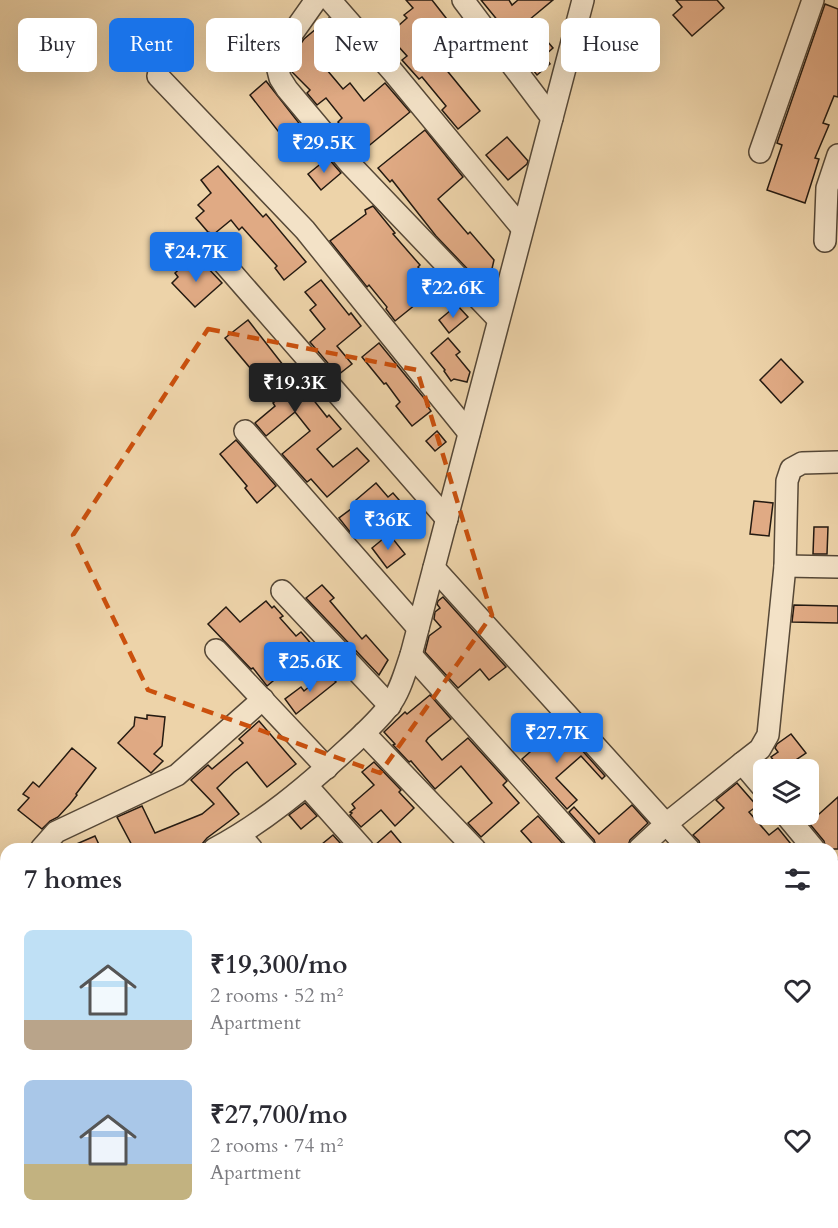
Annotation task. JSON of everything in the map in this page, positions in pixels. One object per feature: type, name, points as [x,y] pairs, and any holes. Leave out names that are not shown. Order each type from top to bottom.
[{"type":"street","points":[[316,0],[275,58],[279,78],[350,164],[498,319]]},
{"type":"street","points":[[330,0],[393,72],[522,228]]},
{"type":"street","points":[[463,0],[552,118]]},
{"type":"street","points":[[246,842],[364,734],[390,706],[401,684],[411,655],[583,0]]},
{"type":"street","points":[[760,152],[813,0]]},
{"type":"street","points":[[158,76],[305,230],[469,433]]},
{"type":"street","points":[[825,241],[827,188],[838,155]]},
{"type":"street","points":[[207,244],[447,519]]},
{"type":"street","points":[[245,431],[418,628]]},
{"type":"street","points":[[645,843],[760,749],[768,735],[784,566],[787,481],[791,469],[802,463],[838,462]]},
{"type":"street","points":[[784,566],[838,567]]},
{"type":"street","points":[[434,568],[683,843]]},
{"type":"street","points":[[282,591],[390,706]]},
{"type":"street","points":[[216,650],[327,768]]},
{"type":"street","points":[[411,655],[580,843]]},
{"type":"street","points":[[46,843],[56,832],[177,775],[263,699]]},
{"type":"street","points":[[364,734],[469,843]]},
{"type":"street","points":[[742,763],[753,776]]},
{"type":"street","points":[[307,786],[358,843]]},
{"type":"street","points":[[794,825],[809,843]]},
{"type":"highlighted area","points":[[208,329],[417,370],[492,615],[380,773],[148,690],[73,535]]},
{"type":"building","points":[[406,0],[432,0],[446,18],[412,18],[412,71],[402,60],[407,56],[400,48],[400,24],[407,18],[404,15],[413,8]]},
{"type":"building","points":[[481,0],[509,0],[512,5],[518,0],[553,0],[531,18],[496,18]]},
{"type":"building","points":[[676,0],[717,0],[724,8],[692,36],[673,15],[682,7]]},
{"type":"building","points":[[825,4],[838,9],[838,97],[834,96],[823,123],[829,125],[815,158],[819,159],[805,203],[767,190],[782,145],[777,143]]},
{"type":"building","points":[[314,31],[314,72],[329,72],[343,89],[350,83],[364,101],[385,83],[410,112],[360,153],[338,122],[342,118],[326,98],[317,105],[307,93],[310,90],[292,72],[302,72],[302,42]]},
{"type":"building","points":[[413,72],[448,72],[480,111],[458,129],[442,110],[446,106],[422,77],[419,79]]},
{"type":"building","points":[[266,81],[302,127],[285,140],[250,95]]},
{"type":"building","points":[[425,130],[463,177],[438,199],[494,260],[491,273],[480,282],[436,236],[392,180],[390,182],[378,168]]},
{"type":"building","points":[[507,137],[528,161],[508,180],[486,155]]},
{"type":"building","points":[[328,158],[341,173],[321,190],[308,174]]},
{"type":"building","points":[[218,166],[263,217],[266,214],[306,262],[284,280],[275,268],[277,266],[242,227],[239,230],[231,220],[214,234],[208,232],[196,218],[204,211],[198,205],[211,193],[201,180]]},
{"type":"building","points":[[373,206],[436,288],[395,321],[386,309],[387,307],[369,285],[367,287],[330,241],[366,214],[365,210]]},
{"type":"building","points":[[188,261],[197,271],[204,264],[222,283],[195,307],[172,283],[178,277],[175,273]]},
{"type":"building","points":[[321,280],[349,315],[351,313],[361,326],[337,346],[352,364],[338,375],[310,342],[325,329],[310,310],[316,305],[305,292]]},
{"type":"building","points":[[457,305],[468,317],[449,333],[439,320]]},
{"type":"building","points":[[248,320],[294,379],[292,381],[308,401],[312,398],[327,417],[329,415],[341,429],[317,449],[333,467],[357,448],[369,461],[327,497],[311,479],[307,482],[282,454],[310,431],[295,412],[266,436],[255,423],[275,406],[273,403],[277,400],[225,338]]},
{"type":"building","points":[[448,338],[460,352],[456,355],[470,372],[467,382],[454,379],[451,381],[431,353]]},
{"type":"building","points":[[379,343],[428,403],[426,404],[431,411],[412,426],[396,406],[400,402],[362,357]]},
{"type":"building","points":[[781,359],[803,382],[781,403],[760,380]]},
{"type":"building","points":[[437,431],[446,442],[435,451],[426,441]]},
{"type":"building","points":[[236,440],[276,486],[257,503],[245,488],[247,486],[220,454]]},
{"type":"building","points":[[376,483],[388,497],[393,493],[406,508],[381,528],[371,515],[350,532],[339,518],[359,503],[356,500]]},
{"type":"building","points":[[754,501],[773,503],[769,536],[750,534]]},
{"type":"building","points":[[814,527],[828,527],[827,554],[813,554]]},
{"type":"building","points":[[389,534],[405,554],[387,568],[372,548]]},
{"type":"building","points":[[322,585],[334,598],[330,601],[362,639],[366,635],[388,660],[379,675],[306,598]]},
{"type":"building","points":[[443,597],[506,667],[489,680],[480,669],[458,688],[425,652],[429,636],[441,627],[434,619],[435,612],[440,608],[438,601]]},
{"type":"building","points":[[266,601],[283,616],[280,618],[296,636],[301,632],[314,647],[267,686],[253,668],[251,669],[208,624],[226,607],[240,622]]},
{"type":"building","points":[[794,605],[838,606],[838,623],[792,622]]},
{"type":"building","points":[[327,672],[336,682],[296,714],[285,699],[301,687],[304,691]]},
{"type":"building","points":[[430,695],[451,719],[426,741],[442,760],[468,738],[507,781],[503,785],[519,803],[481,837],[468,823],[492,803],[461,766],[435,789],[411,761],[409,762],[393,745],[395,744],[384,732],[405,712],[407,714]]},
{"type":"building","points":[[147,715],[165,717],[162,746],[154,754],[163,761],[151,773],[118,743],[134,726],[135,717],[147,719]]},
{"type":"building","points":[[259,721],[296,764],[267,787],[247,762],[234,772],[217,788],[239,814],[203,843],[131,843],[117,817],[142,806],[155,833],[202,814],[214,804],[191,780],[208,765],[212,769],[243,743],[239,739]]},
{"type":"building","points":[[554,731],[565,743],[571,738],[605,776],[602,779],[581,756],[556,778],[577,800],[567,809],[522,759]]},
{"type":"building","points":[[791,734],[806,753],[797,759],[773,759],[771,757],[778,752],[775,748]]},
{"type":"building","points":[[72,748],[96,768],[70,804],[42,829],[18,810],[29,798],[23,794],[33,782],[39,787]]},
{"type":"building","points":[[374,762],[401,790],[399,792],[414,808],[395,826],[381,810],[361,827],[350,815],[355,808],[352,804],[374,785],[362,772]]},
{"type":"building","points":[[737,783],[753,801],[753,809],[749,812],[753,817],[753,825],[760,825],[769,835],[778,828],[790,843],[700,843],[693,835],[724,808],[716,800]]},
{"type":"building","points":[[838,797],[838,843],[824,843],[811,825],[819,825],[819,814]]},
{"type":"building","points":[[305,803],[317,816],[301,829],[289,815]]},
{"type":"building","points":[[632,805],[648,823],[629,843],[595,843],[569,812],[574,807],[599,834]]},
{"type":"building","points":[[538,816],[562,843],[532,843],[521,831]]},
{"type":"building","points":[[391,831],[401,843],[377,843]]},
{"type":"building","points":[[333,835],[340,843],[323,843]]},
{"type":"building","points":[[95,836],[98,843],[79,843]]}]
